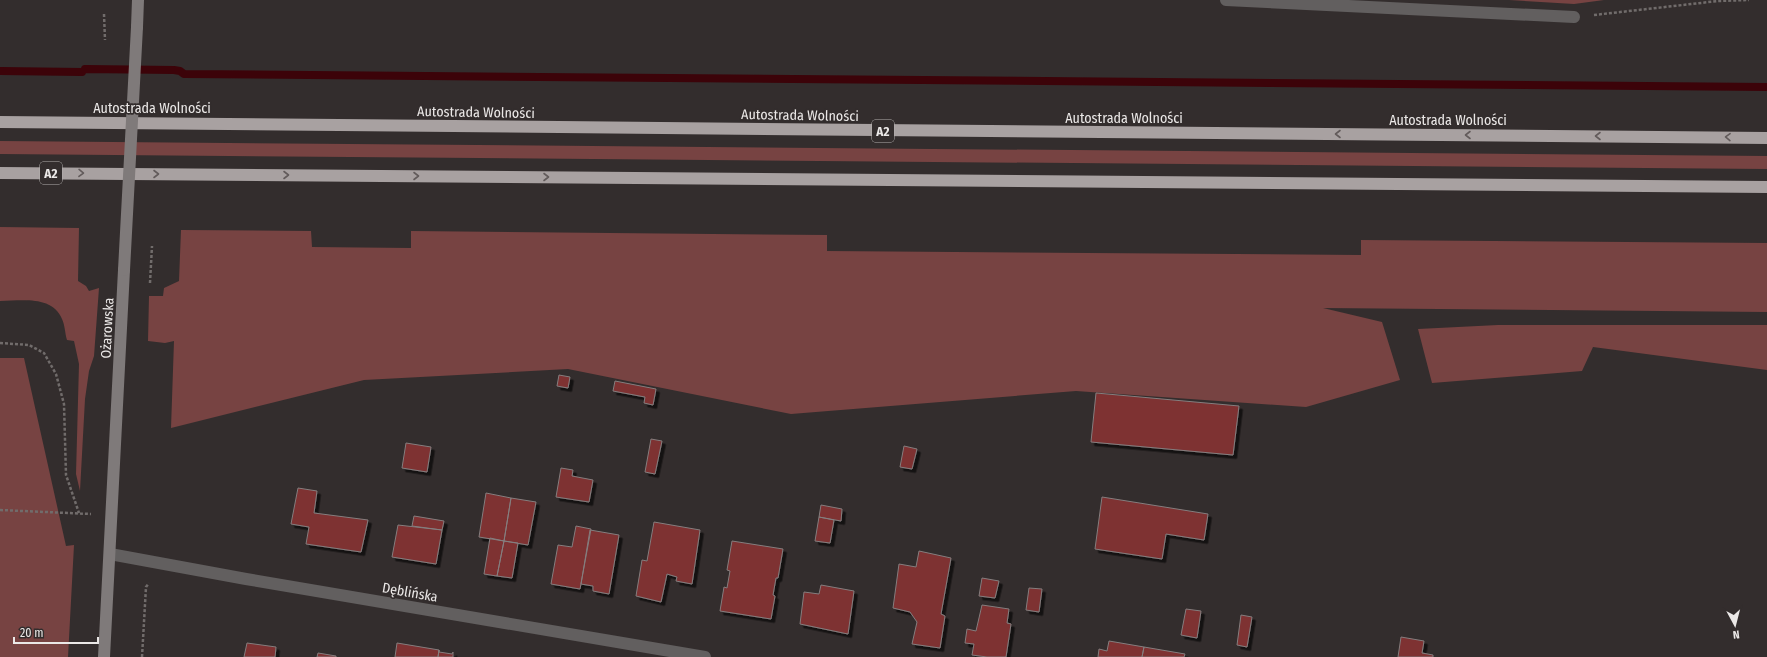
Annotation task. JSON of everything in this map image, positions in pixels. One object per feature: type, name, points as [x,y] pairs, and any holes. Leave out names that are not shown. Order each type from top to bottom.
[{"type":"highway","name":"Autostrada Wolności","points":[[0,122],[1767,138]]},
{"type":"highway","name":"A2","points":[[0,173],[1767,187]]},
{"type":"street","name":"Ożarowska","points":[[104,657],[138,0]]},
{"type":"street","points":[[1226,0],[1574,17]]},
{"type":"street","name":"Dęblińska","points":[[110,554],[246,579],[705,657]]},
{"type":"path","points":[[1574,17],[1718,1],[1748,0]]},
{"type":"path","points":[[104,14],[105,40]]},
{"type":"path","points":[[150,283],[152,246]]},
{"type":"path","points":[[0,343],[30,345],[44,353],[56,374],[64,404],[66,475],[78,513]]},
{"type":"path","points":[[0,510],[112,515]]},
{"type":"path","points":[[142,657],[146,587],[150,582]]},
{"type":"shaded area","points":[[1509,0],[1604,0],[1574,4]]},
{"type":"shaded area","points":[[0,141],[1767,156],[1767,169],[0,154]]},
{"type":"shaded area","points":[[0,227],[79,228],[78,281],[86,286],[89,291],[99,288],[94,356],[89,371],[85,399],[80,491],[76,474],[79,364],[74,341],[67,340],[62,319],[57,311],[51,306],[44,303],[26,300],[0,301]]},
{"type":"shaded area","points":[[181,230],[311,231],[312,247],[411,248],[411,231],[827,235],[827,251],[1361,255],[1361,240],[1767,243],[1767,312],[1323,308],[1382,322],[1400,380],[1306,407],[1076,391],[791,414],[568,369],[364,380],[171,428],[174,341],[165,343],[148,341],[149,296],[163,296],[164,288],[179,281]]},
{"type":"shaded area","points":[[1498,325],[1767,325],[1767,370],[1593,347],[1582,371],[1432,383],[1418,329]]},
{"type":"shaded area","points":[[0,358],[24,358],[66,546],[74,545],[68,657],[0,657]]},
{"type":"building","points":[[559,375],[570,377],[568,388],[557,386]]},
{"type":"building","points":[[615,381],[656,389],[653,405],[644,403],[645,397],[613,391]]},
{"type":"building","points":[[1096,393],[1239,406],[1233,455],[1091,442]]},
{"type":"building","points":[[651,439],[662,441],[655,474],[645,472]]},
{"type":"building","points":[[406,443],[431,447],[427,472],[402,468]]},
{"type":"building","points":[[904,446],[917,449],[912,469],[900,467]]},
{"type":"building","points":[[561,468],[573,470],[572,476],[593,480],[589,502],[556,497]]},
{"type":"building","points":[[298,488],[317,491],[314,513],[368,520],[361,552],[306,544],[309,527],[291,524]]},
{"type":"building","points":[[486,493],[511,498],[504,541],[479,537]]},
{"type":"building","points":[[1102,497],[1208,514],[1204,540],[1166,534],[1162,559],[1095,549]]},
{"type":"building","points":[[511,498],[536,502],[528,545],[504,541]]},
{"type":"building","points":[[821,505],[842,509],[841,521],[819,517]]},
{"type":"building","points":[[414,516],[444,521],[442,530],[412,526]]},
{"type":"building","points":[[819,517],[834,520],[830,543],[815,541]]},
{"type":"building","points":[[654,522],[700,530],[692,584],[676,581],[677,577],[667,574],[661,602],[636,596],[642,560],[647,561]]},
{"type":"building","points":[[398,525],[442,530],[436,564],[392,557]]},
{"type":"building","points":[[576,526],[591,529],[580,589],[551,584],[558,545],[572,547]]},
{"type":"building","points":[[590,530],[619,535],[609,594],[593,591],[593,586],[581,584]]},
{"type":"building","points":[[490,538],[504,541],[497,576],[484,574]]},
{"type":"building","points":[[504,541],[518,543],[512,578],[497,576]]},
{"type":"building","points":[[732,541],[783,549],[778,578],[776,578],[773,595],[775,596],[771,619],[720,611],[724,587],[727,588],[730,571],[727,570]]},
{"type":"building","points":[[919,551],[951,558],[941,614],[945,616],[940,648],[912,644],[917,622],[910,612],[893,608],[899,564],[916,567]]},
{"type":"building","points":[[982,578],[999,581],[995,598],[979,596]]},
{"type":"building","points":[[821,585],[854,591],[848,634],[800,624],[804,592],[819,594]]},
{"type":"building","points":[[1029,588],[1042,589],[1039,612],[1026,610]]},
{"type":"building","points":[[982,605],[1009,609],[1007,623],[1011,624],[1006,657],[972,655],[974,644],[965,643],[967,629],[976,631]]},
{"type":"building","points":[[1186,609],[1201,611],[1197,638],[1181,635]]},
{"type":"building","points":[[1241,615],[1252,617],[1247,647],[1237,645]]},
{"type":"building","points":[[1401,637],[1424,641],[1422,653],[1433,655],[1433,657],[1398,657]]},
{"type":"building","points":[[1109,641],[1144,647],[1142,657],[1098,657],[1099,649],[1107,651]]},
{"type":"building","points":[[247,643],[276,647],[275,657],[244,657]]},
{"type":"building","points":[[397,643],[439,650],[438,657],[395,657]]},
{"type":"building","points":[[1144,647],[1185,654],[1184,657],[1142,657]]},
{"type":"building","points":[[439,650],[439,652],[452,654],[453,652],[453,657],[438,657]]},
{"type":"building","points":[[318,653],[336,656],[336,657],[317,657]]},
{"type":"waterway","points":[[85,69],[174,70],[180,71],[184,74],[1767,87]]},
{"type":"waterway","points":[[0,71],[82,72]]}]
